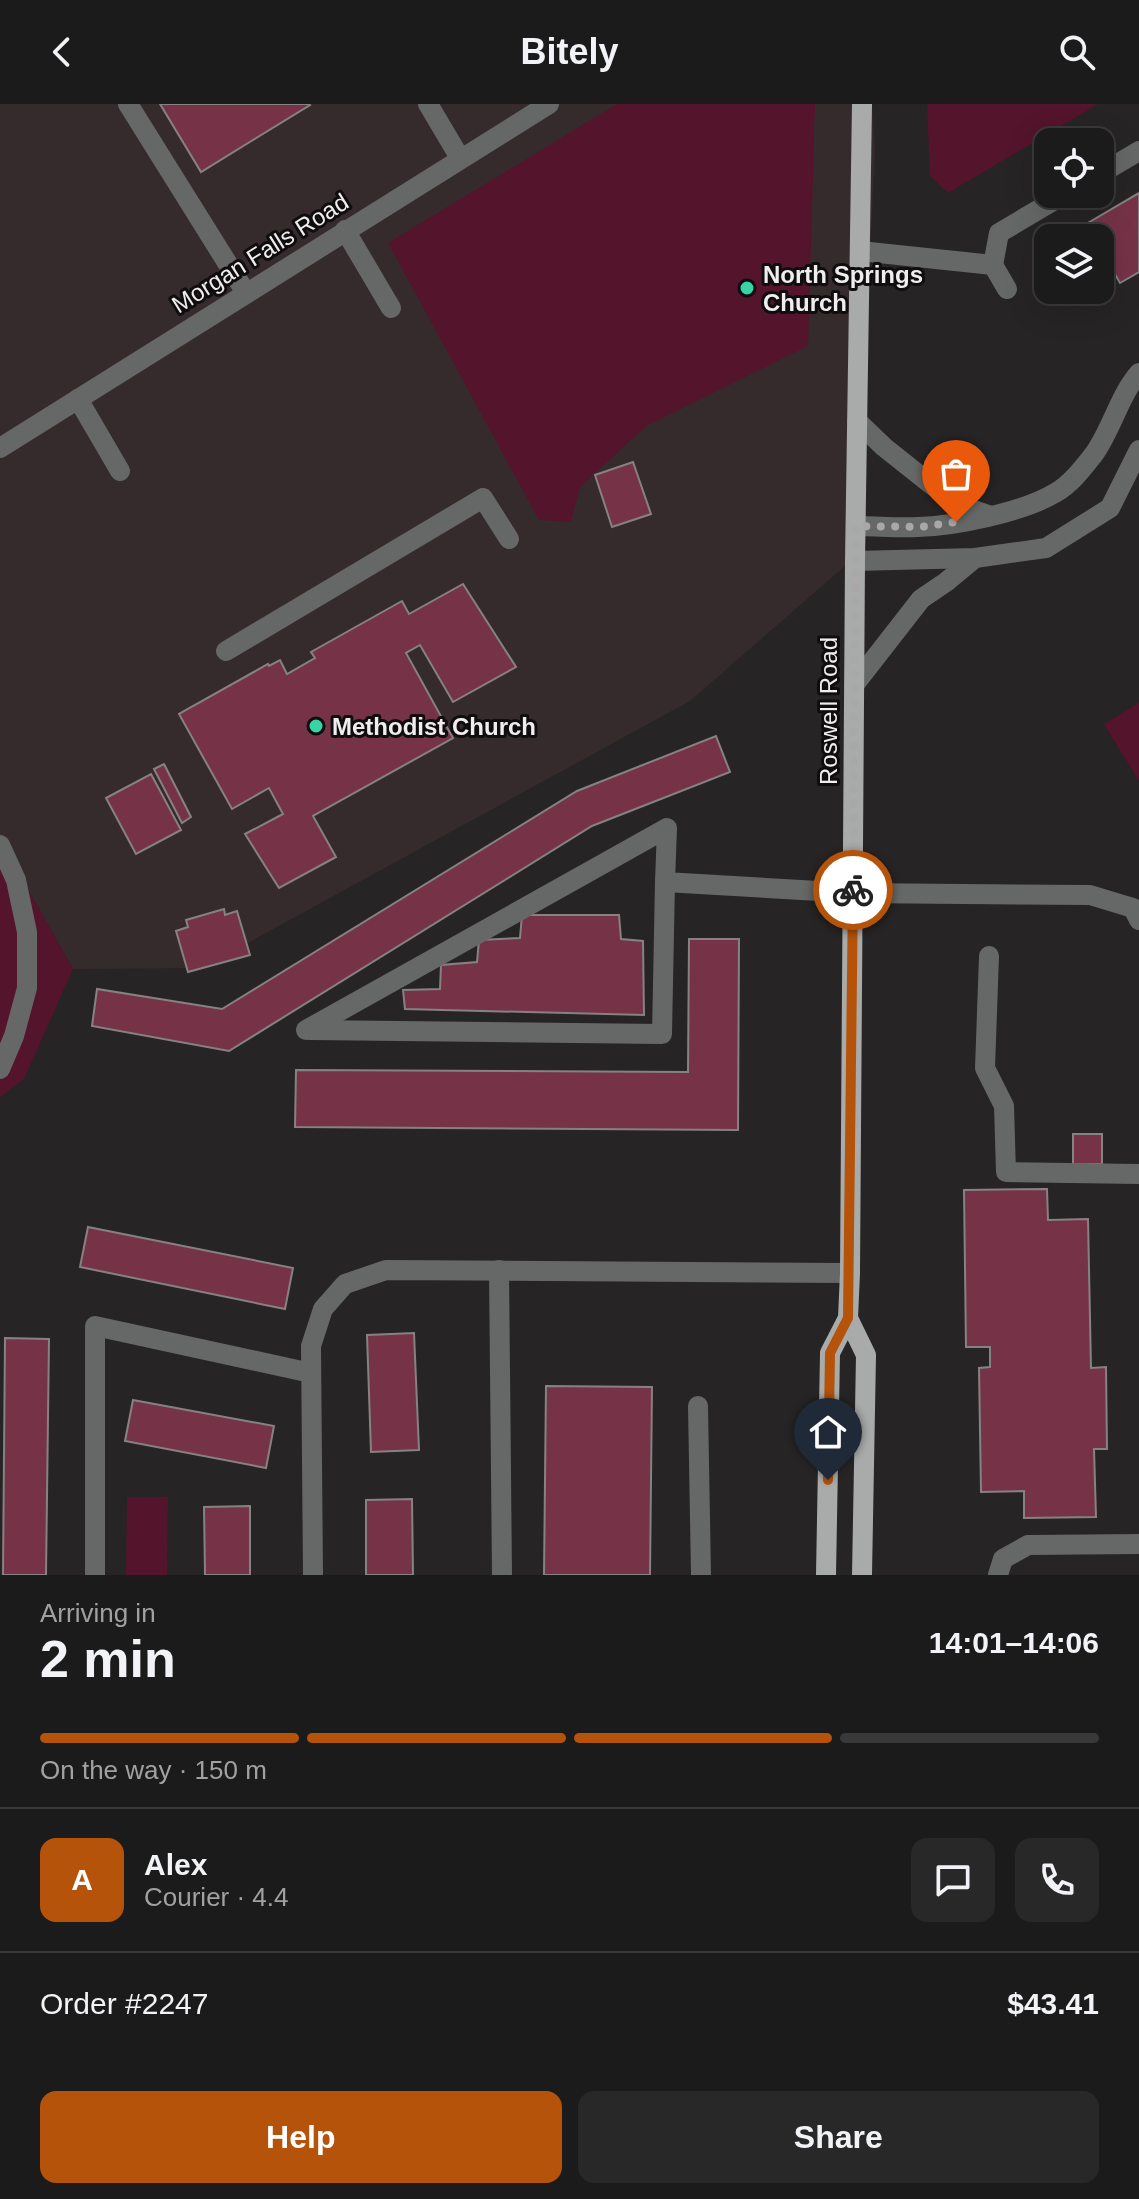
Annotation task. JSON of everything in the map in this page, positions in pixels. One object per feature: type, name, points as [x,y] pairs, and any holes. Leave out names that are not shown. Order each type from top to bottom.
[{"type":"main road","name":"Roswell Road","points":[[826,1575],[830,1353],[848,1318],[850,1273],[862,104]]},
{"type":"main road","name":"Roswell Road","points":[[848,1318],[866,1355],[862,1575]]},
{"type":"street","points":[[128,104],[246,293]]},
{"type":"street","points":[[428,104],[460,158]]},
{"type":"street","name":"Morgan Falls Road","points":[[0,448],[549,104]]},
{"type":"street","points":[[1114,166],[1139,151]]},
{"type":"street","points":[[1007,289],[993,265],[999,233],[1041,208]]},
{"type":"street","points":[[345,230],[391,308]]},
{"type":"street","points":[[860,251],[993,265]]},
{"type":"street","points":[[856,526],[920,527],[1024,508],[1057,492],[1077,476],[1096,450],[1139,373]]},
{"type":"street","points":[[78,399],[120,471]]},
{"type":"street","points":[[857,421],[938,490],[959,505],[988,515]]},
{"type":"street","points":[[855,561],[975,558],[1046,548],[1110,508],[1139,450]]},
{"type":"street","points":[[226,651],[483,498],[509,539]]},
{"type":"street","points":[[854,685],[921,599],[975,558]]},
{"type":"street","points":[[667,828],[665,882],[662,1034],[306,1030],[667,828]]},
{"type":"street","points":[[0,845],[16,880],[27,932],[27,988],[14,1036],[0,1069]]},
{"type":"street","points":[[665,882],[853,893],[1090,895],[1133,908],[1139,920]]},
{"type":"street","points":[[989,956],[985,1068],[1004,1106],[1006,1172],[1139,1174]]},
{"type":"street","points":[[313,1575],[311,1346],[323,1309],[345,1284],[386,1270],[850,1273]]},
{"type":"street","points":[[499,1270],[502,1575]]},
{"type":"street","points":[[95,1575],[95,1326],[311,1373]]},
{"type":"street","points":[[698,1406],[701,1575]]},
{"type":"street","points":[[998,1575],[1003,1559],[1028,1545],[1139,1544]]},
{"type":"shaded area","points":[[0,104],[872,104],[875,150],[853,559],[690,701],[202,968],[73,969],[0,840]]},
{"type":"shaded area","points":[[617,104],[815,104],[808,346],[646,426],[580,487],[571,522],[539,520],[388,243]]},
{"type":"shaded area","points":[[927,104],[1098,104],[1058,128],[1034,128],[1034,142],[948,193],[930,176]]},
{"type":"shaded area","points":[[1139,703],[1139,781],[1104,724]]},
{"type":"shaded area","points":[[0,840],[73,969],[24,1079],[0,1097]]},
{"type":"shaded area","points":[[127,1497],[168,1497],[167,1575],[126,1575]]},
{"type":"building","points":[[160,104],[309,104],[310,105],[201,172]]},
{"type":"building","points":[[1139,193],[1139,272],[1120,283],[1114,272],[1114,224],[1086,224]]},
{"type":"building","points":[[633,462],[651,514],[612,527],[595,475]]},
{"type":"building","name":"Methodist Church","points":[[463,584],[516,667],[453,702],[420,645],[406,653],[453,738],[313,816],[336,857],[279,888],[245,834],[283,814],[269,788],[232,809],[179,714],[268,664],[280,660],[287,674],[315,658],[311,652],[402,601],[409,614]]},
{"type":"building","points":[[716,736],[730,772],[592,826],[229,1051],[92,1026],[97,989],[222,1009],[577,791]]},
{"type":"building","points":[[164,764],[191,817],[182,823],[154,769]]},
{"type":"building","points":[[151,774],[181,830],[136,854],[106,798]]},
{"type":"building","points":[[224,909],[225,915],[237,911],[250,955],[188,972],[176,931],[188,927],[186,920]]},
{"type":"building","points":[[522,915],[619,915],[621,939],[643,941],[644,1015],[405,1009],[403,990],[440,989],[441,965],[477,962],[479,940],[520,938]]},
{"type":"building","points":[[689,939],[739,939],[738,1130],[295,1127],[296,1070],[688,1072]]},
{"type":"building","points":[[1073,1134],[1102,1134],[1102,1164],[1073,1164]]},
{"type":"building","points":[[1047,1189],[1048,1220],[1088,1219],[1091,1368],[1106,1367],[1107,1449],[1094,1449],[1096,1517],[1024,1518],[1024,1491],[981,1492],[979,1368],[990,1367],[990,1347],[966,1347],[964,1190]]},
{"type":"building","points":[[88,1227],[293,1268],[285,1309],[80,1267]]},
{"type":"building","points":[[414,1333],[419,1450],[371,1452],[367,1335]]},
{"type":"building","points":[[5,1338],[49,1339],[46,1575],[3,1575]]},
{"type":"building","points":[[546,1386],[652,1387],[650,1575],[544,1575]]},
{"type":"building","points":[[133,1400],[274,1426],[266,1468],[125,1441]]},
{"type":"building","points":[[412,1499],[413,1575],[366,1575],[366,1500]]},
{"type":"building","points":[[250,1506],[250,1575],[205,1575],[204,1507]]},
{"type":"way so far","points":[[853,890],[856,526],[920,527],[956,522]]},
{"type":"place","name":"North Springs Church","points":[[747,288]]},
{"type":"place","name":"Methodist Church","points":[[316,726]]},
{"type":"route","points":[[828,1480],[830,1353],[848,1318],[850,1273],[853,890]]}]
